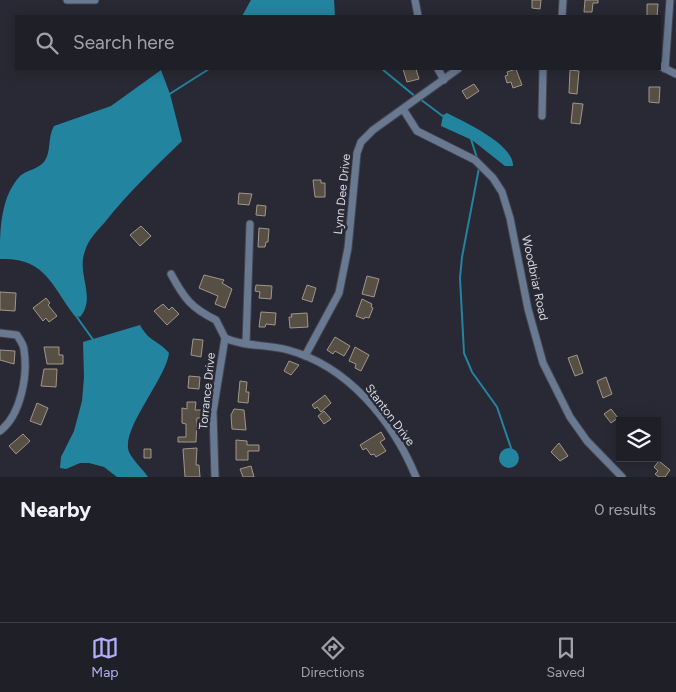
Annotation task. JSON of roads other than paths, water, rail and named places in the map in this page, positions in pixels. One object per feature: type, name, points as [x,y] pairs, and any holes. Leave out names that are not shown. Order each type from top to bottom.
[{"type":"street","points":[[67,0],[95,0]]},
{"type":"street","points":[[415,0],[418,15]]},
{"type":"street","points":[[562,15],[563,0]]},
{"type":"street","points":[[670,0],[663,67],[676,74]]},
{"type":"street","points":[[439,70],[444,80]]},
{"type":"street","name":"Lynn Dee Drive","points":[[305,356],[339,293],[348,248],[359,147],[373,130],[457,70]]},
{"type":"street","points":[[542,116],[543,70]]},
{"type":"street","name":"Woodbriar Road","points":[[403,109],[417,131],[474,160],[494,178],[502,192],[510,218],[528,309],[543,363],[570,417],[587,441],[622,477]]},
{"type":"street","points":[[246,344],[250,224]]},
{"type":"street","points":[[171,274],[185,299],[198,312],[216,320],[225,338]]},
{"type":"street","points":[[0,333],[17,336],[24,348],[23,388],[17,410],[0,431]]},
{"type":"street","name":"Stanton Drive","points":[[225,338],[246,344],[286,350],[331,368],[356,388],[394,435],[409,460],[416,477]]},
{"type":"street","name":"Torrance Drive","points":[[215,477],[214,412],[225,338]]},
{"type":"water","points":[[251,0],[334,0],[335,15],[243,15]]},
{"type":"water","points":[[161,70],[170,94],[182,141],[132,190],[96,232],[86,247],[83,268],[87,301],[80,317],[74,315],[46,275],[37,268],[15,260],[0,259],[2,215],[8,194],[20,176],[44,162],[54,126],[111,106]]},
{"type":"water","points":[[447,113],[476,128],[497,142],[506,150],[513,166],[505,166],[472,140],[441,126],[443,115]]},
{"type":"water","points":[[140,325],[150,338],[169,353],[166,364],[131,431],[128,442],[129,452],[148,477],[117,477],[104,467],[89,463],[80,463],[66,469],[60,468],[61,457],[74,431],[82,401],[84,377],[83,342]]},
{"type":"water","points":[[505,448],[513,448],[519,454],[519,462],[513,468],[505,468],[499,462],[499,454]]},
{"type":"waterway","points":[[168,95],[207,70]]},
{"type":"waterway","points":[[383,70],[416,97]]},
{"type":"waterway","points":[[420,99],[444,117]]},
{"type":"waterway","points":[[471,139],[477,158]]},
{"type":"waterway","points":[[479,168],[462,257],[460,278],[464,353],[472,372],[497,407],[511,448]]},
{"type":"waterway","points":[[74,313],[94,341]]}]
